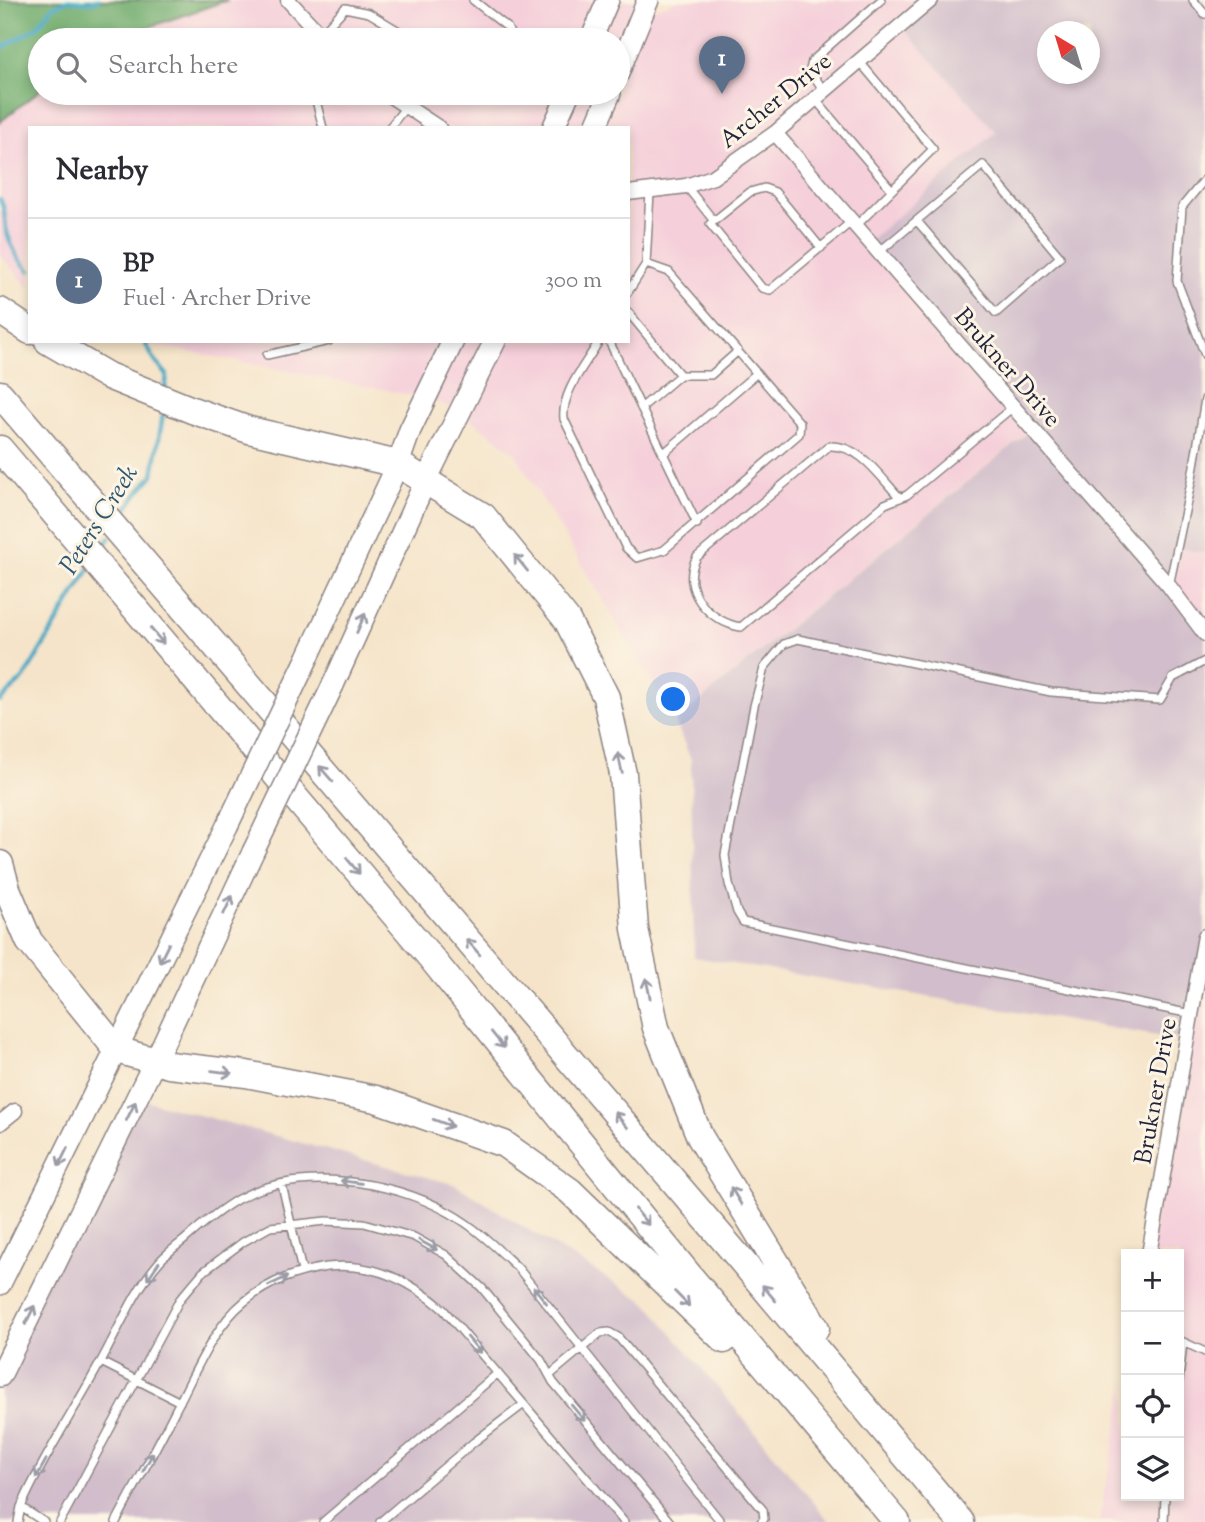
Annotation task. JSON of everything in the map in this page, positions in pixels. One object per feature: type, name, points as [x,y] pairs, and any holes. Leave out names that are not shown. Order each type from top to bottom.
[{"type":"highway","points":[[0,311],[28,330]]},
{"type":"highway","points":[[51,343],[108,376],[249,430],[398,464],[483,516],[567,620],[606,697],[623,774],[635,929],[656,1028],[700,1137],[804,1310],[876,1420]]},
{"type":"highway","points":[[0,394],[961,1522]]},
{"type":"highway","points":[[0,449],[427,953],[687,1273],[897,1522]]},
{"type":"highway","points":[[0,864],[7,890],[29,941],[117,1050],[169,1065],[246,1074],[376,1098],[504,1144],[570,1191],[838,1452]]},
{"type":"main road","points":[[596,28],[606,5]]},
{"type":"main road","points":[[630,43],[645,6]]},
{"type":"main road","points":[[555,126],[564,105]]},
{"type":"main road","points":[[596,126],[605,105]]},
{"type":"main road","points":[[0,1284],[227,826],[398,464],[410,430],[452,343]]},
{"type":"main road","points":[[0,1376],[155,1061],[333,685],[426,480],[494,343]]},
{"type":"street","name":"Archer Drive","points":[[630,193],[686,186],[713,177],[775,133],[931,0]]},
{"type":"street","points":[[296,3],[315,28]]},
{"type":"street","points":[[401,105],[436,126]]},
{"type":"street","name":"Brukner Drive","points":[[775,133],[1169,586],[1205,634]]},
{"type":"street","name":"Brukner Drive","points":[[1150,1249],[1205,936]]},
{"type":"street","points":[[0,1123],[15,1111]]},
{"type":"lane","points":[[330,28],[353,0]]},
{"type":"lane","points":[[473,0],[507,28]]},
{"type":"lane","points":[[881,0],[812,61],[810,70],[820,95],[892,190]]},
{"type":"lane","points":[[1193,0],[1205,14]]},
{"type":"lane","points":[[345,8],[369,13],[394,28]]},
{"type":"lane","points":[[821,247],[775,192],[764,188],[750,192],[710,224],[762,288],[771,290],[821,247],[854,224],[933,149],[859,61]]},
{"type":"lane","points":[[317,105],[322,126]]},
{"type":"lane","points":[[391,126],[405,108]]},
{"type":"lane","points":[[879,252],[984,165],[1060,257],[996,313],[917,221]]},
{"type":"lane","points":[[1205,178],[1182,207],[1177,281],[1205,355]]},
{"type":"lane","points":[[686,186],[714,221]]},
{"type":"lane","points":[[630,289],[646,264],[650,192]]},
{"type":"lane","points":[[598,343],[568,394],[563,408],[564,419],[626,548],[637,558],[664,550],[799,434],[800,423],[669,272],[646,264]]},
{"type":"lane","points":[[630,314],[680,375]]},
{"type":"lane","points":[[267,355],[321,343]]},
{"type":"lane","points":[[610,343],[697,524]]},
{"type":"lane","points":[[641,408],[680,375],[711,375],[738,351]]},
{"type":"lane","points":[[663,454],[757,373]]},
{"type":"lane","points":[[1169,586],[1205,400]]},
{"type":"lane","points":[[900,498],[854,450],[841,445],[829,446],[697,557],[690,569],[691,582],[698,599],[715,617],[741,627],[885,504],[900,498],[907,495],[1013,407]]},
{"type":"lane","points":[[1191,1014],[743,922],[737,912],[729,884],[725,855],[764,668],[784,644],[798,639],[1051,692],[1160,700],[1173,678],[1205,661]]},
{"type":"lane","points":[[18,1522],[21,1507],[130,1307],[159,1262],[196,1228],[239,1199],[282,1185],[340,1181],[379,1186],[414,1196],[450,1212],[488,1240],[519,1268],[721,1522]]},
{"type":"lane","points":[[282,1185],[302,1271]]},
{"type":"lane","points":[[60,1522],[180,1299],[204,1272],[243,1242],[270,1227],[326,1221],[364,1223],[414,1237],[446,1255],[482,1287],[541,1360],[553,1382],[670,1522]]},
{"type":"lane","points":[[116,1522],[206,1352],[231,1315],[272,1282],[302,1271],[342,1265],[384,1272],[425,1293],[443,1309],[624,1522]]},
{"type":"lane","points":[[550,1375],[600,1333],[609,1332],[618,1337],[763,1510],[764,1519],[761,1522]]},
{"type":"lane","points":[[1184,1342],[1205,1352]]},
{"type":"lane","points":[[101,1362],[180,1402]]},
{"type":"lane","points":[[323,1522],[498,1373]]},
{"type":"lane","points":[[380,1522],[474,1442],[524,1404]]},
{"type":"lane","points":[[1164,1522],[1165,1501]]},
{"type":"lane","points":[[21,1507],[44,1522]]},
{"type":"shaded area","points":[[228,0],[648,0],[644,12],[681,0],[931,0],[901,26],[996,132],[1031,429],[675,720],[515,453],[460,411],[426,398],[144,343],[630,343],[630,126],[28,126],[28,287],[0,255],[0,122],[28,100],[28,105],[630,105],[630,28],[146,28]]},
{"type":"shaded area","points":[[931,0],[1205,0],[1205,553],[1178,548],[1169,586],[1205,634],[1205,936],[1187,1041],[694,957],[691,760],[675,721],[1031,430],[869,241],[996,132],[901,26]]},
{"type":"shaded area","points":[[1178,548],[1205,553],[1205,634],[1169,586]]},
{"type":"shaded area","points":[[1205,936],[1205,1522],[1099,1522],[1121,1405],[1121,1501],[1184,1501],[1184,1249],[1150,1249]]},
{"type":"shaded area","points":[[137,1098],[456,1185],[647,1303],[830,1522],[0,1522],[0,1376]]},
{"type":"green space","points":[[0,0],[228,0],[146,28],[28,28],[28,100],[0,122]]},
{"type":"waterway","name":"Peters Creek","points":[[36,28],[53,7],[68,0],[98,0]]},
{"type":"waterway","name":"Peters Creek","points":[[0,49],[28,33]]},
{"type":"waterway","name":"Peters Creek","points":[[0,199],[11,243],[28,269]]},
{"type":"waterway","name":"Peters Creek","points":[[145,343],[167,375],[165,389]]},
{"type":"waterway","name":"Peters Creek","points":[[120,520],[153,475],[164,408]]},
{"type":"waterway","name":"Peters Creek","points":[[99,553],[110,537]]},
{"type":"waterway","name":"Peters Creek","points":[[0,701],[24,678],[89,569]]},
{"type":"place","name":"BP","points":[[722,94]]}]
